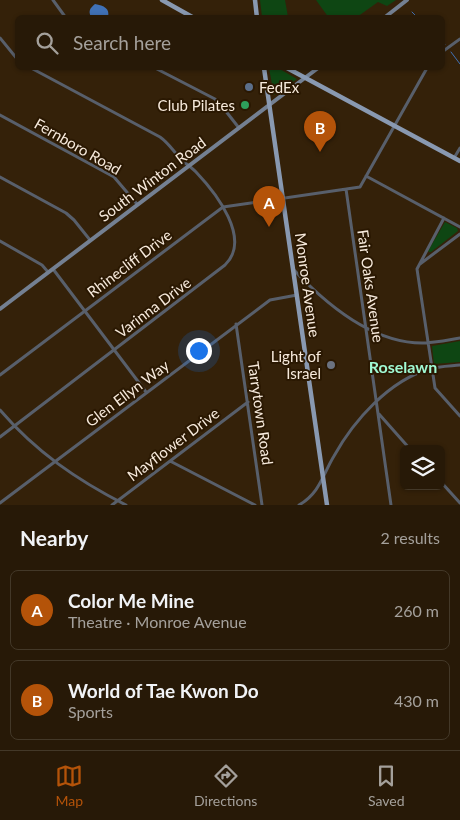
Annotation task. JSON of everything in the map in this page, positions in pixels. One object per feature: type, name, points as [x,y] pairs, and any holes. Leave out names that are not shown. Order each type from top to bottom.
[{"type":"main road","points":[[162,0],[189,15]]},
{"type":"main road","points":[[255,0],[257,15]]},
{"type":"main road","points":[[389,15],[407,0]]},
{"type":"main road","name":"Monroe Avenue","points":[[264,70],[327,505]]},
{"type":"main road","points":[[291,70],[460,161]]},
{"type":"main road","name":"South Winton Road","points":[[0,309],[315,70]]},
{"type":"street","points":[[53,0],[64,15]]},
{"type":"street","points":[[57,4],[61,0]]},
{"type":"street","points":[[0,38],[15,56]]},
{"type":"street","points":[[445,50],[460,39]]},
{"type":"street","name":"Varinna Drive","points":[[0,437],[229,261],[234,251],[235,236],[223,207],[196,172],[182,160],[168,142],[36,70]]},
{"type":"street","points":[[159,70],[215,99],[239,128]]},
{"type":"street","points":[[346,189],[360,187],[426,70]]},
{"type":"street","name":"Fernboro Road","points":[[0,115],[114,177],[137,204]]},
{"type":"street","points":[[454,158],[460,148]]},
{"type":"street","points":[[366,176],[460,228]]},
{"type":"street","points":[[0,177],[66,213],[90,240]]},
{"type":"street","name":"Rhinecliff Drive","points":[[0,375],[223,207],[346,189]]},
{"type":"street","name":"Fair Oaks Avenue","points":[[346,189],[391,505]]},
{"type":"street","points":[[444,218],[418,265],[431,368],[436,389],[460,416]]},
{"type":"street","points":[[418,265],[460,234]]},
{"type":"street","points":[[0,241],[42,265],[48,272]]},
{"type":"street","points":[[52,268],[146,392]]},
{"type":"street","points":[[294,270],[329,304],[345,316],[366,327],[396,338],[414,342],[428,343],[460,338]]},
{"type":"street","name":"Glen Ellyn Way","points":[[0,503],[270,300],[296,295]]},
{"type":"street","name":"Tarrytown Road","points":[[236,324],[262,505]]},
{"type":"street","points":[[299,505],[310,497],[323,480],[343,441],[377,402],[410,377],[431,368],[460,364]]},
{"type":"street","name":"Mayflower Drive","points":[[112,505],[248,402]]},
{"type":"street","points":[[0,410],[14,426],[54,462],[95,489],[126,505]]},
{"type":"street","points":[[378,414],[406,445]]},
{"type":"street","points":[[170,461],[255,505]]},
{"type":"street","points":[[445,486],[460,503]]},
{"type":"green space","points":[[260,0],[285,0],[288,15],[262,15]]},
{"type":"green space","points":[[316,0],[396,0],[387,6],[378,2],[360,15],[327,15]]},
{"type":"green space","points":[[269,70],[281,70],[297,79],[274,95]]},
{"type":"green space","points":[[445,222],[457,228],[458,231],[429,252],[428,251]]},
{"type":"green space","points":[[460,341],[460,362],[434,364],[432,346]]},
{"type":"water","points":[[95,4],[106,8],[108,15],[90,15],[92,7]]},
{"type":"waterway","points":[[412,12],[415,15]]},
{"type":"waterway","points":[[451,52],[460,64]]},
{"type":"place","name":"FedEx","points":[[249,87]]},
{"type":"place","name":"Club Pilates","points":[[245,105]]},
{"type":"place","name":"World of Tae Kwon Do","points":[[320,152]]},
{"type":"place","name":"Color Me Mine","points":[[269,227]]},
{"type":"place","name":"Light of Israel","points":[[331,365]]},
{"type":"district","name":"Roselawn","points":[[403,366]]}]
